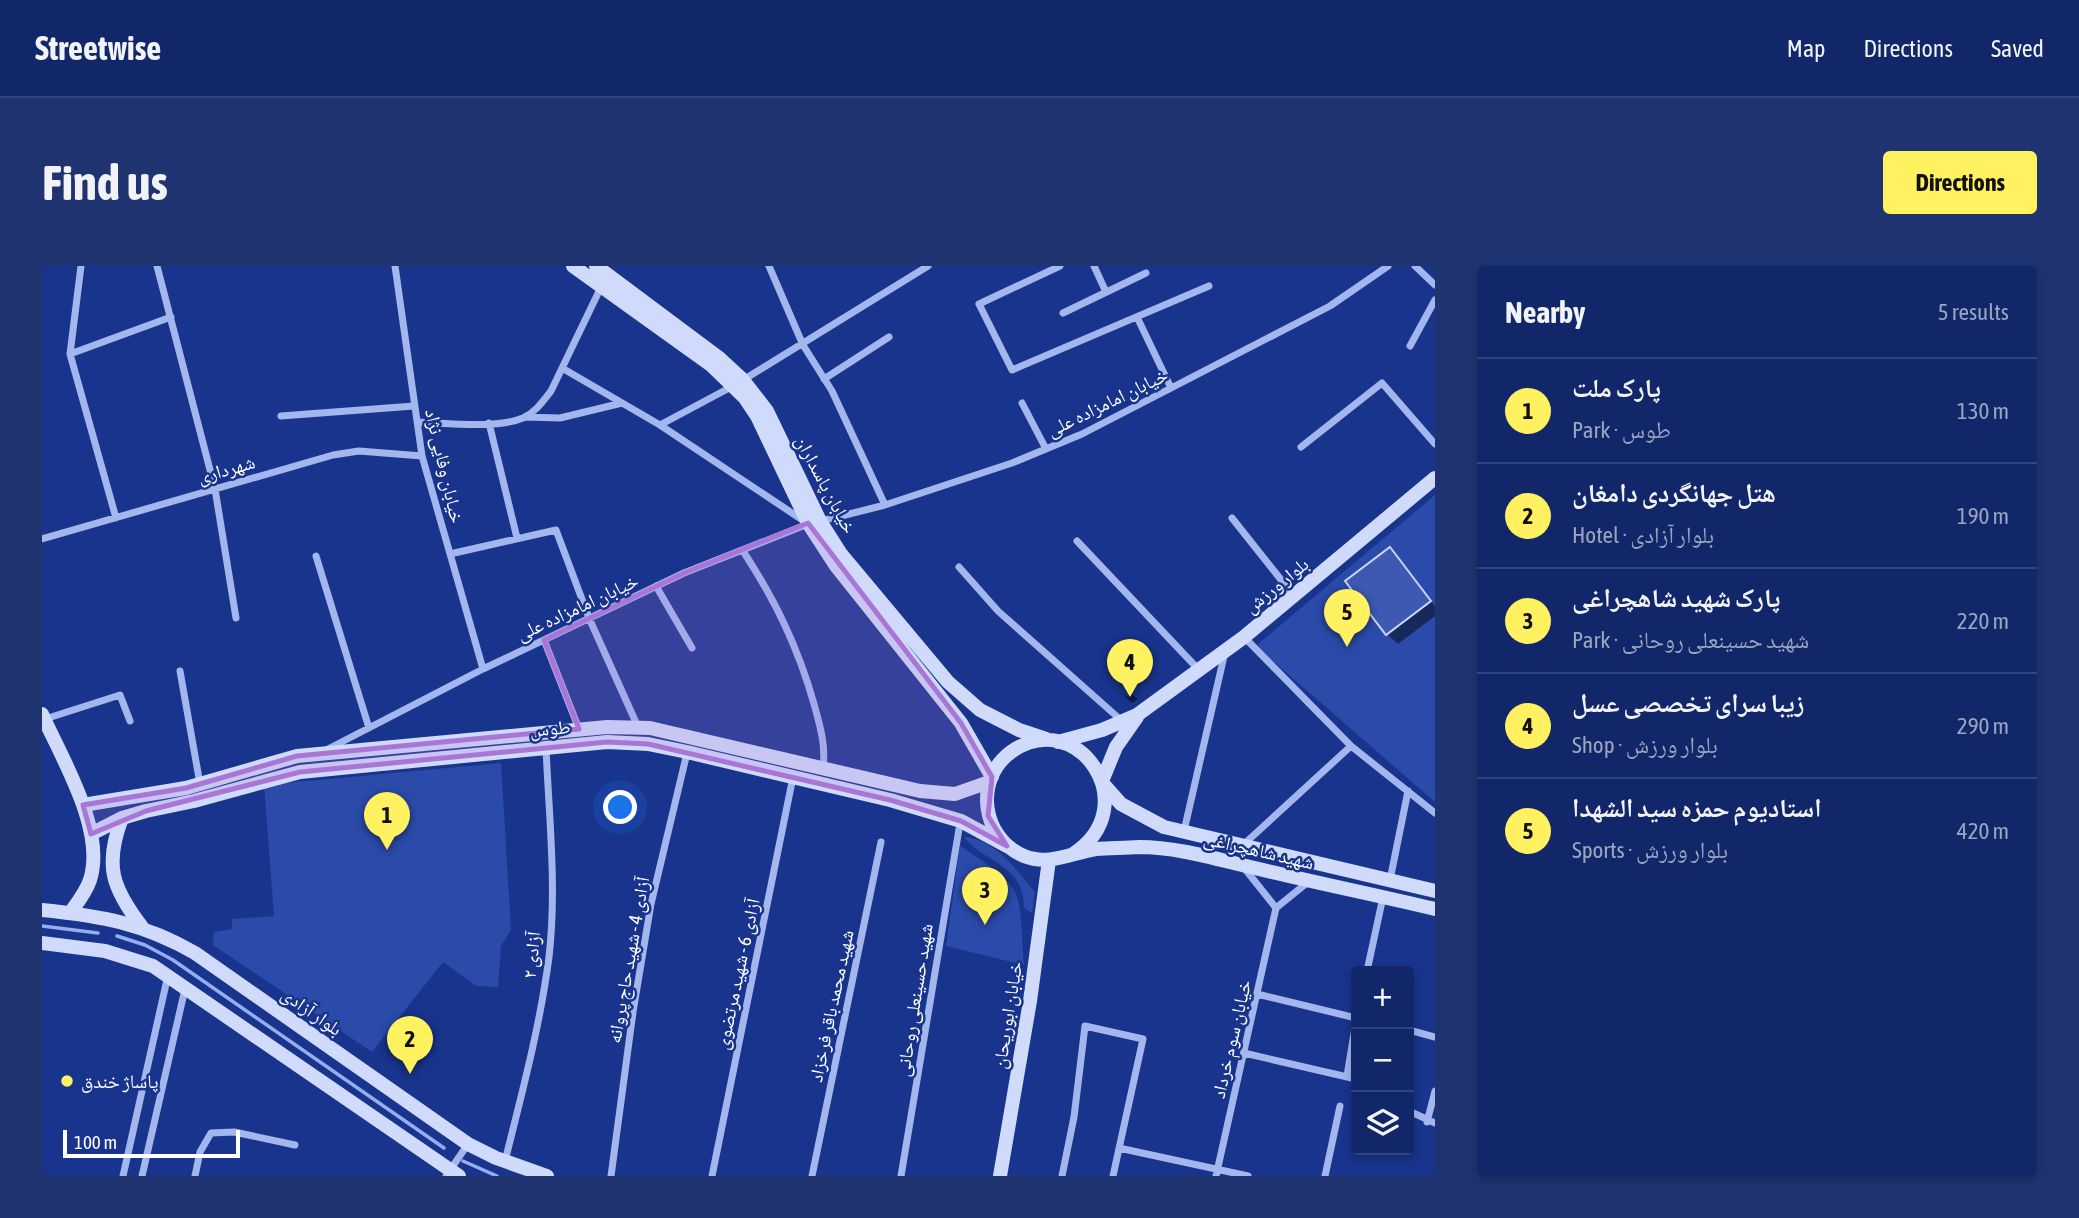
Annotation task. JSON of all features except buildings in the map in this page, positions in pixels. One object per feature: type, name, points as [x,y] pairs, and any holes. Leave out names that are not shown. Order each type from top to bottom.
[{"type":"street","points":[[81,266],[70,354],[116,518]]},
{"type":"street","points":[[157,266],[215,489],[236,618]]},
{"type":"street","name":"خیابان وفایی نژاد","points":[[395,266],[422,456],[483,668]]},
{"type":"street","name":"خیابان پاسداران","points":[[573,266],[603,284],[738,383]]},
{"type":"street","name":"خیابان پاسداران","points":[[596,266],[718,357],[738,383],[836,566],[961,723],[990,779]]},
{"type":"street","points":[[769,266],[803,345],[824,379],[885,505]]},
{"type":"street","points":[[660,425],[803,345],[928,266]]},
{"type":"street","points":[[1060,266],[979,304],[1012,370],[1209,286]]},
{"type":"street","points":[[1094,266],[1106,292]]},
{"type":"street","name":"خیابان امامزاده علی","points":[[318,754],[483,668],[656,586],[814,522],[885,505],[1046,449],[1329,306],[1376,269],[1388,266]]},
{"type":"street","points":[[1415,266],[1435,285]]},
{"type":"street","points":[[1063,313],[1146,273]]},
{"type":"street","points":[[417,422],[506,423],[525,417],[540,406],[562,368],[603,284]]},
{"type":"street","points":[[1410,346],[1435,300]]},
{"type":"street","points":[[70,354],[171,317]]},
{"type":"street","points":[[1137,317],[1171,388]]},
{"type":"street","points":[[824,379],[889,337]]},
{"type":"street","points":[[562,368],[660,425],[814,522]]},
{"type":"street","points":[[1301,447],[1382,383],[1435,444]]},
{"type":"street","points":[[525,417],[560,418],[622,403]]},
{"type":"street","points":[[1022,403],[1046,449]]},
{"type":"street","points":[[281,416],[414,406]]},
{"type":"street","points":[[489,423],[517,538]]},
{"type":"street","name":"شهرداری","points":[[42,539],[333,455],[359,450],[422,456]]},
{"type":"street","name":"بلوار ورزش","points":[[1137,715],[1244,637],[1435,478]]},
{"type":"street","points":[[1232,517],[1294,596]]},
{"type":"street","name":"خیابان پاسداران","points":[[814,522],[948,682],[980,710],[1019,730],[1056,742]]},
{"type":"street","points":[[450,554],[556,530],[589,618],[638,728]]},
{"type":"street","points":[[1077,541],[1199,670]]},
{"type":"street","points":[[743,551],[776,603],[803,667],[826,751],[823,768]]},
{"type":"street","points":[[316,556],[367,729],[362,749]]},
{"type":"street","points":[[959,566],[998,611],[1123,722]]},
{"type":"street","points":[[656,586],[692,648]]},
{"type":"street","points":[[1244,637],[1352,746],[1435,813]]},
{"type":"street","points":[[544,640],[579,729]]},
{"type":"street","points":[[1184,832],[1225,651]]},
{"type":"street","points":[[180,671],[200,783]]},
{"type":"street","points":[[70,913],[90,879],[94,854],[83,805],[43,717],[120,695],[130,721]]},
{"type":"street","points":[[1137,715],[1116,747],[1103,783],[1103,820],[1091,839],[1073,854],[1049,860],[1028,858],[1007,846],[988,816],[990,779],[1001,761],[1020,747],[1031,743],[1056,742],[1123,722],[1137,715]]},
{"type":"street","name":"طوس","points":[[83,805],[200,783],[298,756],[579,729],[638,728],[690,736],[920,791],[955,794],[990,779]]},
{"type":"street","points":[[1056,742],[1085,755],[1103,783]]},
{"type":"street","name":"طوس","points":[[91,834],[122,818],[300,772],[607,743],[648,744],[793,777],[961,821],[1007,846]]},
{"type":"street","points":[[1309,881],[1276,908],[1240,865],[1242,846],[1352,746]]},
{"type":"street","name":"آزادی ۲","points":[[505,1161],[534,1042],[549,956],[552,882],[546,748]]},
{"type":"street","name":"آزادی 4 - شهید حاج پروانه","points":[[611,1176],[651,904],[687,752]]},
{"type":"street","name":"آزادی 6 - شهید مرتضوی","points":[[712,1176],[793,777]]},
{"type":"street","name":"شهید شاهچراغی","points":[[1103,783],[1111,795],[1134,813],[1184,832],[1435,891]]},
{"type":"street","points":[[1390,881],[1408,791]]},
{"type":"street","points":[[122,818],[113,840],[112,875],[130,911],[143,928]]},
{"type":"street","name":"شهید حسینعلی روحانی","points":[[901,1176],[959,829]]},
{"type":"street","name":"شهید محمد باقر فرخزاد","points":[[812,1176],[881,842]]},
{"type":"street","name":"شهید شاهچراغی","points":[[1073,854],[1097,849],[1154,847],[1435,909]]},
{"type":"street","name":"خیابان ابوریحان","points":[[1000,1176],[1030,1001],[1049,860]]},
{"type":"street","points":[[1368,966],[1382,897]]},
{"type":"street","name":"خیابان سوم خرداد","points":[[1217,1173],[1276,908]]},
{"type":"street","name":"بلوار آزادی","points":[[42,910],[118,920],[162,934],[195,953],[468,1144],[547,1176]]},
{"type":"street","points":[[42,943],[125,955],[168,975],[451,1174],[468,1144]]},
{"type":"street","points":[[123,1176],[168,975]]},
{"type":"street","points":[[142,1176],[186,986]]},
{"type":"street","points":[[1257,994],[1351,1019]]},
{"type":"street","points":[[1062,1176],[1074,1117],[1085,1026],[1143,1039],[1113,1176]]},
{"type":"street","points":[[1347,1076],[1355,1029]]},
{"type":"street","points":[[1414,1031],[1435,1037]]},
{"type":"street","points":[[1244,1053],[1351,1077]]},
{"type":"street","points":[[1414,1114],[1431,1122],[1435,1091]]},
{"type":"street","points":[[1325,1176],[1340,1106]]},
{"type":"street","points":[[195,1176],[200,1152],[211,1132],[234,1132],[295,1145]]},
{"type":"street","points":[[1119,1148],[1217,1173],[1248,1176]]},
{"type":"highlighted area","points":[[808,523],[961,723],[992,777],[988,816],[1007,846],[961,821],[890,800],[648,744],[607,742],[300,772],[146,811],[91,834],[83,805],[186,788],[297,756],[579,729],[544,640],[684,573]]},
{"type":"shaded area","points":[[1435,495],[1435,802],[1259,649],[1258,644]]},
{"type":"shaded area","points":[[501,763],[511,930],[501,946],[498,987],[476,986],[443,962],[372,1052],[213,945],[214,932],[232,929],[232,919],[274,916],[264,785]]},
{"type":"shaded area","points":[[964,837],[986,844],[1012,865],[1035,892],[1032,913],[1024,908],[1022,893],[1011,873]]},
{"type":"shaded area","points":[[960,846],[998,872],[1009,882],[1015,893],[1021,920],[1024,965],[946,946]]},
{"type":"waterway","points":[[42,926],[98,933]]},
{"type":"waterway","points":[[117,936],[145,945],[173,960],[444,1148]]},
{"type":"waterway","points":[[463,1161],[497,1176]]},
{"type":"place","name":"استادیوم حمزه سید الشهدا","points":[[1347,647]]},
{"type":"place","name":"زیبا سرای تخصصی عسل","points":[[1130,697]]},
{"type":"place","name":"پارک ملت","points":[[387,850]]},
{"type":"place","name":"پارک شهید شاهچراغی","points":[[985,925]]},
{"type":"place","name":"هتل جهانگردى دامغان","points":[[410,1074]]},
{"type":"place","name":"پاساژ خندق","points":[[67,1081]]}]
